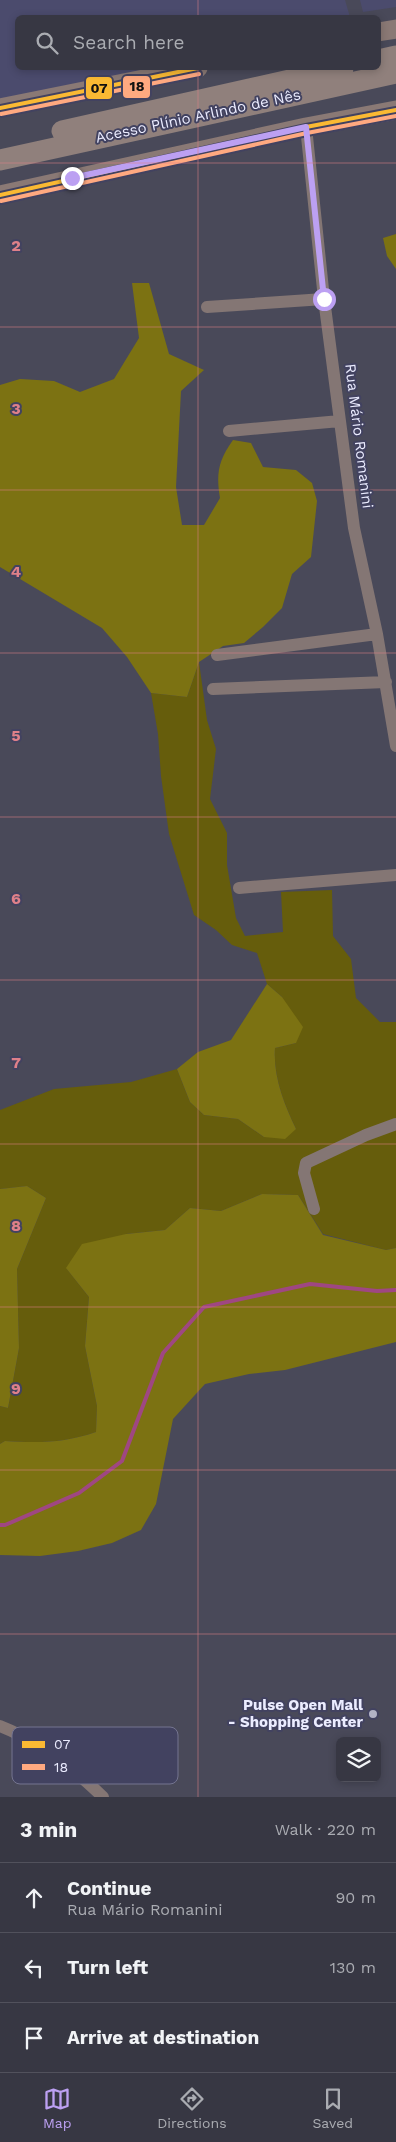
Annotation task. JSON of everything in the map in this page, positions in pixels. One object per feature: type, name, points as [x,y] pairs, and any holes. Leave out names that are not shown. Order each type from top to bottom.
[{"type":"highway","points":[[381,59],[396,56]]},
{"type":"highway","name":"Acesso Plínio Arlindo de Nês","points":[[0,144],[334,70]]},
{"type":"highway","name":"Acesso Plínio Arlindo de Nês","points":[[0,160],[396,73]]},
{"type":"main road","points":[[381,32],[396,29]]},
{"type":"main road","points":[[0,108],[188,70]]},
{"type":"main road","points":[[0,195],[306,127],[396,110]]},
{"type":"street","name":"Rua Mário Romanini","points":[[306,127],[324,299],[354,528],[377,634],[396,746]]},
{"type":"street","points":[[208,307],[324,299]]},
{"type":"street","points":[[230,431],[340,421]]},
{"type":"street","points":[[217,656],[377,634]]},
{"type":"street","points":[[213,689],[386,682]]},
{"type":"street","points":[[239,888],[396,875]]},
{"type":"street","points":[[314,1209],[304,1173],[306,1163],[366,1135],[396,1124]]},
{"type":"street","points":[[0,1726],[12,1732]]},
{"type":"street","points":[[88,1784],[103,1797]]},
{"type":"shaded area","points":[[0,0],[345,0],[349,15],[15,15],[15,70],[145,70],[0,99]]},
{"type":"shaded area","points":[[360,0],[396,0],[396,7],[363,12]]},
{"type":"shaded area","points":[[396,234],[396,269],[387,256],[383,238]]},
{"type":"shaded area","points":[[132,283],[149,283],[169,354],[204,370],[181,391],[176,487],[182,525],[204,525],[220,498],[219,468],[233,440],[251,443],[263,467],[296,470],[312,483],[317,501],[311,557],[292,574],[282,608],[244,643],[223,646],[199,662],[187,697],[151,693],[127,657],[102,628],[0,567],[0,385],[20,379],[54,381],[80,392],[114,379],[139,338]]},
{"type":"shaded area","points":[[199,662],[207,720],[216,749],[210,799],[227,833],[227,865],[236,918],[245,936],[283,932],[281,892],[332,890],[333,936],[351,959],[356,998],[380,1022],[396,1022],[396,1248],[386,1250],[323,1234],[298,1195],[262,1194],[221,1211],[190,1208],[165,1230],[126,1234],[67,1269],[89,1297],[85,1346],[97,1406],[96,1432],[62,1440],[40,1442],[5,1441],[0,1444],[0,1406],[8,1408],[19,1348],[17,1269],[46,1198],[27,1186],[0,1189],[0,1110],[54,1089],[131,1082],[177,1069],[190,1102],[204,1115],[238,1119],[264,1137],[296,1129],[287,1110],[276,1069],[275,1048],[296,1043],[282,997],[267,984],[257,953],[232,945],[216,930],[194,915],[169,834],[161,776],[158,734],[151,693],[187,697]]},
{"type":"shaded area","points":[[267,984],[282,997],[303,1027],[296,1043],[275,1048],[280,1090],[296,1129],[285,1139],[264,1137],[238,1119],[204,1115],[190,1102],[177,1069],[198,1052],[231,1040]]},
{"type":"shaded area","points":[[27,1186],[46,1198],[17,1269],[19,1348],[8,1408],[0,1406],[0,1189]]},
{"type":"shaded area","points":[[262,1194],[298,1195],[323,1235],[386,1250],[396,1248],[396,1342],[285,1370],[249,1374],[205,1384],[173,1419],[156,1504],[141,1530],[112,1543],[78,1551],[40,1556],[0,1555],[0,1444],[5,1441],[40,1442],[62,1440],[96,1432],[97,1406],[85,1346],[89,1297],[66,1268],[82,1244],[126,1234],[165,1230],[190,1208],[221,1211]]},
{"type":"waterway","points":[[0,1525],[5,1525],[79,1493],[122,1461],[163,1353],[204,1307],[310,1284],[377,1291],[396,1290]]},
{"type":"transit line","name":"07","points":[[0,108],[188,70]]},
{"type":"transit line","name":"18","points":[[1,114],[199,74]]},
{"type":"transit line","name":"07","points":[[0,195],[306,127],[396,110]]},
{"type":"transit line","name":"18","points":[[1,201],[307,133],[396,116]]},
{"type":"place","name":"Pulse Open Mall - Shopping Center","points":[[373,1714]]},
{"type":"route","points":[[72,178],[306,127],[324,299]]}]
